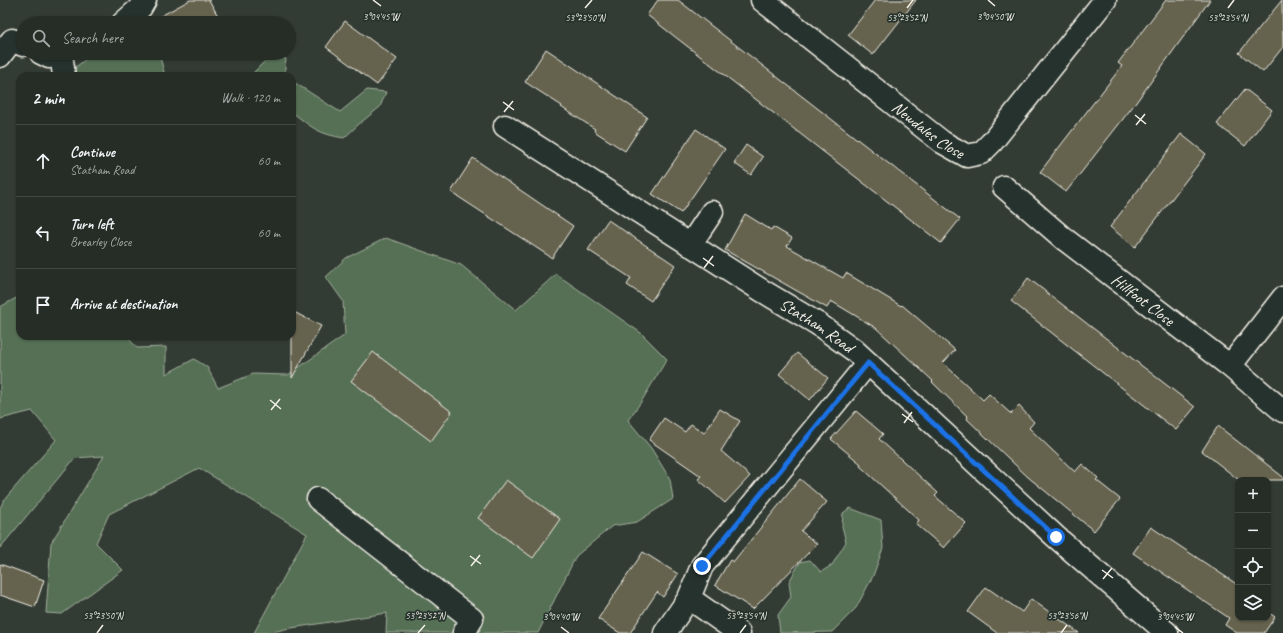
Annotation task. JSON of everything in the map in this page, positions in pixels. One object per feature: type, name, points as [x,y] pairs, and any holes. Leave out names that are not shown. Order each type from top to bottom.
[{"type":"street","points":[[131,16],[141,7],[145,0]]},
{"type":"street","name":"Newdales Close","points":[[762,0],[942,142],[966,156],[981,153],[992,142],[1105,0]]},
{"type":"street","points":[[0,56],[12,40],[16,42]]},
{"type":"street","points":[[62,60],[63,72]]},
{"type":"street","name":"Statham Road","points":[[505,126],[761,290],[818,324],[850,346],[1033,516],[1167,633]]},
{"type":"street","name":"Hillfoot Close","points":[[1004,187],[1063,238],[1230,366],[1283,412]]},
{"type":"street","points":[[690,245],[712,212]]},
{"type":"street","points":[[1230,366],[1283,298]]},
{"type":"street","points":[[665,633],[689,598],[702,566],[868,363]]},
{"type":"street","points":[[318,499],[472,619],[464,633]]},
{"type":"street","points":[[689,598],[739,633]]},
{"type":"green space","points":[[85,60],[161,60],[164,72],[73,72],[73,69]]},
{"type":"green space","points":[[266,60],[286,60],[284,72],[254,72]]},
{"type":"green space","points":[[296,84],[340,112],[367,90],[386,92],[380,107],[344,138],[316,130],[296,115]]},
{"type":"green space","points":[[386,238],[461,265],[516,310],[556,274],[641,333],[667,359],[641,402],[628,420],[651,448],[670,479],[673,499],[637,522],[612,526],[576,556],[538,633],[386,633],[387,613],[268,633],[254,633],[307,534],[199,468],[109,514],[96,543],[123,570],[62,614],[46,613],[51,543],[104,456],[75,458],[0,548],[0,508],[4,500],[56,440],[32,411],[0,419],[0,307],[16,298],[16,340],[130,340],[137,348],[166,347],[166,374],[194,359],[207,367],[218,388],[253,374],[288,375],[345,335],[343,301],[326,277],[346,258]]},
{"type":"green space","points":[[850,508],[881,520],[883,548],[873,576],[856,608],[832,632],[780,633],[778,615],[791,597],[789,582],[800,562],[810,560],[821,572],[832,565],[846,542],[842,526],[843,513]]},
{"type":"building","points":[[190,0],[209,0],[218,16],[161,16]]},
{"type":"building","points":[[658,0],[678,0],[960,219],[941,243],[647,15]]},
{"type":"building","points":[[875,0],[916,0],[873,55],[848,35]]},
{"type":"building","points":[[1166,0],[1210,0],[1137,101],[1066,192],[1040,172],[1122,66],[1118,63]]},
{"type":"building","points":[[1282,0],[1283,47],[1263,72],[1239,53]]},
{"type":"building","points":[[345,21],[397,59],[377,85],[326,47]]},
{"type":"building","points":[[546,49],[647,117],[625,151],[594,131],[595,129],[561,107],[562,106],[525,82]]},
{"type":"building","points":[[1245,89],[1272,110],[1245,146],[1217,124]]},
{"type":"building","points":[[696,129],[725,149],[681,213],[652,194]]},
{"type":"building","points":[[1181,134],[1206,154],[1135,247],[1110,227]]},
{"type":"building","points":[[746,145],[763,157],[751,175],[734,163]]},
{"type":"building","points":[[473,158],[573,226],[552,258],[451,192]]},
{"type":"building","points":[[745,214],[771,230],[773,227],[792,238],[787,246],[843,278],[846,273],[901,306],[902,305],[955,350],[943,363],[983,400],[989,394],[1011,414],[1019,406],[1034,422],[1029,428],[1075,472],[1082,464],[1098,478],[1096,480],[1120,499],[1094,531],[1028,477],[967,419],[968,417],[932,382],[933,381],[876,328],[831,301],[827,308],[725,250]]},
{"type":"building","points":[[608,220],[675,265],[651,301],[627,285],[631,278],[588,250]]},
{"type":"building","points":[[1028,278],[1195,407],[1176,430],[1011,301]]},
{"type":"building","points":[[296,313],[321,326],[292,378],[292,340],[296,340]]},
{"type":"building","points":[[373,352],[452,412],[431,441],[351,381]]},
{"type":"building","points":[[797,353],[828,378],[810,400],[779,374]]},
{"type":"building","points":[[720,409],[740,421],[721,451],[750,476],[725,503],[698,479],[701,476],[649,440],[664,418],[685,432],[691,424],[704,433]]},
{"type":"building","points":[[856,411],[883,434],[879,439],[938,493],[935,496],[966,523],[944,548],[916,524],[919,520],[860,466],[861,464],[831,439]]},
{"type":"building","points":[[1218,426],[1283,477],[1283,480],[1271,480],[1271,477],[1235,477],[1202,451]]},
{"type":"building","points":[[800,479],[827,502],[801,531],[817,544],[753,609],[715,585],[730,560],[733,562]]},
{"type":"building","points":[[506,480],[560,519],[533,558],[478,518]]},
{"type":"building","points":[[1151,527],[1235,583],[1235,621],[1271,621],[1271,614],[1275,617],[1264,633],[1237,633],[1225,625],[1229,618],[1133,553]]},
{"type":"building","points":[[643,552],[678,574],[663,597],[657,592],[630,633],[620,633],[598,619]]},
{"type":"building","points":[[0,564],[44,580],[35,607],[0,595]]},
{"type":"building","points":[[986,587],[1022,612],[1031,599],[1079,633],[997,633],[968,612]]},
{"type":"route","points":[[702,566],[868,363],[998,485],[1056,537]]}]
